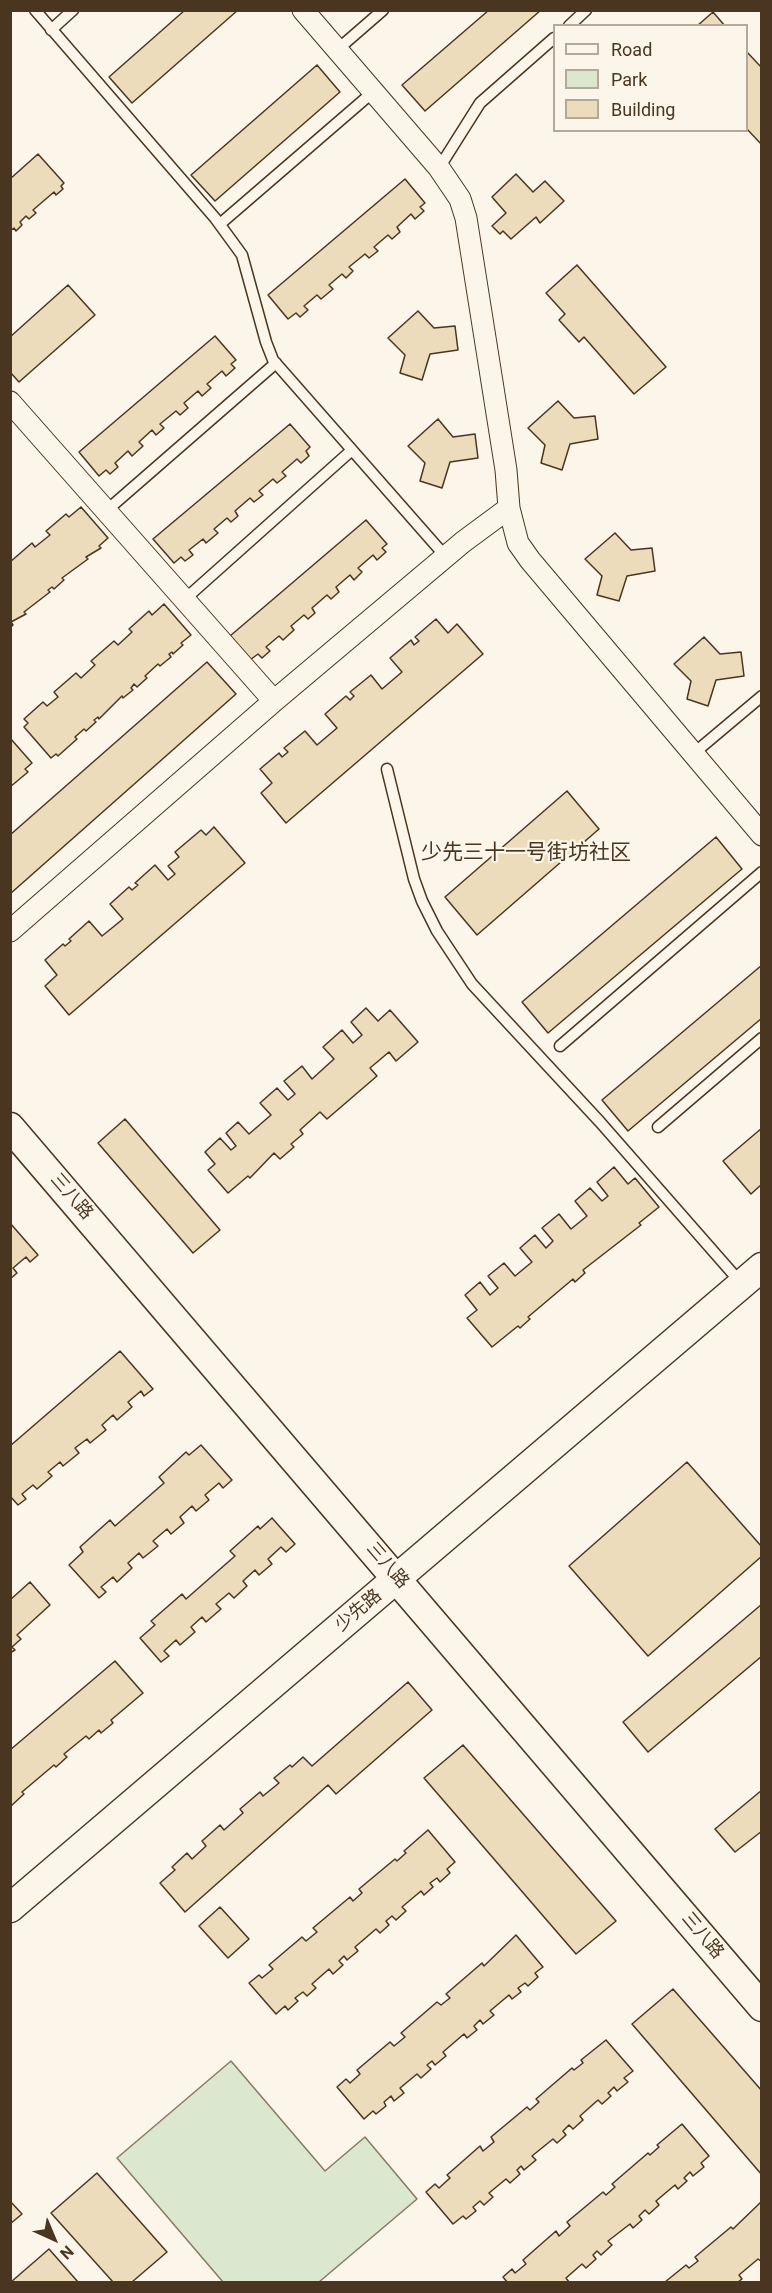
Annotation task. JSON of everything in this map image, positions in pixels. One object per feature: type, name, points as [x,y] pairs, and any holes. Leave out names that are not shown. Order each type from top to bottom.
[{"type":"main road","name":"三八路","points":[[10,1127],[762,2007]]},
{"type":"main road","name":"少先路","points":[[10,1908],[752,1275]]},
{"type":"street","points":[[303,10],[452,185],[465,218],[506,470],[509,508],[518,543],[762,835]]},
{"type":"street","points":[[10,402],[274,701]]},
{"type":"street","points":[[10,931],[274,701],[446,557],[509,508]]},
{"type":"lane","points":[[34,10],[219,224],[242,255],[266,342],[276,363],[446,557]]},
{"type":"lane","points":[[51,30],[73,10]]},
{"type":"lane","points":[[337,50],[383,10]]},
{"type":"lane","points":[[571,24],[586,10]]},
{"type":"lane","points":[[439,168],[480,103],[553,40]]},
{"type":"lane","points":[[219,224],[373,92]]},
{"type":"lane","points":[[106,511],[276,363]]},
{"type":"lane","points":[[184,600],[352,450]]},
{"type":"lane","points":[[693,754],[762,696]]},
{"type":"lane","points":[[387,769],[414,879],[437,932],[472,984],[600,1122],[752,1275]]},
{"type":"lane","points":[[560,1046],[762,872]]},
{"type":"lane","points":[[658,1127],[762,1038]]},
{"type":"green space","points":[[231,2061],[325,2171],[365,2137],[417,2199],[319,2282],[223,2282],[117,2158]]},
{"type":"building","points":[[185,10],[238,10],[132,103],[109,77]]},
{"type":"building","points":[[489,10],[541,10],[425,111],[402,85]]},
{"type":"building","points":[[713,12],[723,24],[699,24]]},
{"type":"building","points":[[748,53],[762,68],[762,145],[748,130]]},
{"type":"building","points":[[317,65],[340,92],[215,201],[191,175]]},
{"type":"building","points":[[38,154],[64,183],[61,186],[63,189],[56,195],[54,192],[33,210],[36,213],[29,219],[26,216],[16,231],[14,228],[10,231],[10,179]]},
{"type":"building","points":[[516,174],[533,192],[545,181],[564,201],[540,223],[536,217],[511,239],[503,231],[500,234],[492,226],[506,213],[492,197]]},
{"type":"building","points":[[405,179],[425,203],[420,207],[424,211],[415,219],[411,214],[397,227],[400,232],[392,239],[388,235],[374,247],[378,251],[369,258],[365,254],[349,267],[353,271],[346,278],[342,274],[329,285],[333,289],[321,299],[317,295],[304,306],[308,310],[300,317],[296,313],[288,319],[268,295]]},
{"type":"building","points":[[577,265],[666,367],[634,394],[584,337],[579,342],[559,320],[565,314],[546,293]]},
{"type":"building","points":[[68,285],[95,315],[19,382],[10,372],[10,337]]},
{"type":"building","points":[[418,311],[434,328],[455,326],[458,350],[430,354],[422,380],[400,373],[405,355],[388,338]]},
{"type":"building","points":[[215,336],[236,360],[231,364],[235,368],[226,376],[222,371],[207,384],[211,388],[202,396],[198,391],[184,403],[188,408],[180,415],[176,411],[160,424],[164,428],[156,435],[152,430],[139,442],[143,446],[132,456],[128,451],[115,463],[118,467],[110,474],[106,470],[99,476],[79,452]]},
{"type":"building","points":[[558,401],[574,418],[595,416],[598,439],[570,444],[562,470],[541,463],[545,445],[528,428]]},
{"type":"building","points":[[438,419],[453,437],[475,434],[478,458],[450,462],[442,488],[420,481],[425,463],[408,446]]},
{"type":"building","points":[[290,424],[310,447],[306,451],[309,456],[301,463],[297,459],[282,472],[286,476],[277,483],[273,479],[259,491],[263,495],[254,502],[250,498],[235,511],[238,516],[231,522],[227,518],[214,529],[218,533],[206,543],[203,539],[189,550],[193,555],[185,561],[181,557],[174,563],[153,539]]},
{"type":"building","points":[[81,507],[108,538],[99,546],[101,548],[86,557],[88,559],[62,578],[64,580],[54,589],[52,587],[48,590],[50,592],[24,612],[26,614],[11,622],[13,625],[10,628],[10,562],[32,543],[35,547],[50,535],[46,531],[66,514],[69,517]]},
{"type":"building","points":[[366,520],[387,544],[382,548],[386,552],[377,560],[373,555],[358,568],[362,572],[354,580],[350,575],[336,587],[339,592],[331,599],[327,595],[312,608],[315,613],[308,619],[304,615],[291,626],[294,630],[283,640],[279,636],[266,647],[270,651],[262,658],[258,654],[250,660],[230,636]]},
{"type":"building","points":[[615,533],[631,550],[652,548],[655,571],[627,576],[619,601],[597,595],[602,576],[585,559]]},
{"type":"building","points":[[164,604],[191,635],[173,654],[172,652],[169,654],[171,657],[160,666],[158,664],[145,676],[147,678],[137,687],[134,684],[131,688],[133,690],[123,698],[122,696],[99,719],[98,717],[94,720],[96,722],[75,737],[77,739],[58,756],[56,754],[51,758],[24,727],[28,723],[24,719],[43,702],[47,706],[58,697],[54,692],[76,673],[81,678],[95,665],[91,661],[114,641],[118,645],[132,632],[129,629],[149,611],[152,615]]},
{"type":"building","points":[[436,619],[448,633],[457,624],[483,654],[286,823],[261,793],[272,783],[260,769],[279,753],[282,757],[288,752],[284,748],[305,731],[317,745],[337,728],[325,714],[346,696],[350,700],[354,696],[350,692],[371,675],[382,689],[402,672],[390,658],[411,640],[414,645],[419,641],[415,637]]},
{"type":"building","points":[[704,637],[720,654],[741,652],[744,676],[716,680],[708,706],[687,699],[691,681],[674,664]]},
{"type":"building","points":[[207,662],[236,694],[10,894],[10,835]]},
{"type":"building","points":[[10,738],[32,763],[25,769],[28,772],[10,787]]},
{"type":"building","points":[[567,791],[599,829],[477,935],[445,897]]},
{"type":"building","points":[[214,827],[245,863],[69,1015],[45,986],[57,975],[45,960],[63,944],[65,946],[71,941],[69,939],[89,921],[102,936],[123,919],[110,904],[129,887],[132,890],[138,885],[135,883],[155,865],[168,880],[175,874],[168,866],[179,857],[175,852],[201,830],[206,835]]},
{"type":"building","points":[[716,837],[742,869],[548,1033],[522,1002]]},
{"type":"building","points":[[762,965],[762,1018],[628,1131],[602,1100]]},
{"type":"building","points":[[366,1008],[378,1021],[390,1010],[418,1042],[396,1061],[389,1052],[370,1068],[377,1076],[327,1119],[320,1112],[300,1130],[303,1134],[291,1144],[294,1147],[280,1159],[274,1153],[250,1178],[248,1176],[228,1193],[208,1170],[215,1164],[205,1152],[220,1138],[231,1150],[236,1146],[226,1133],[238,1122],[249,1134],[271,1115],[260,1103],[277,1088],[288,1100],[295,1094],[284,1081],[302,1066],[312,1079],[334,1059],[323,1047],[342,1030],[353,1043],[362,1035],[351,1022]]},
{"type":"building","points":[[125,1119],[220,1230],[193,1253],[98,1143]]},
{"type":"building","points":[[762,1128],[762,1184],[751,1194],[723,1161]]},
{"type":"building","points":[[614,1167],[628,1184],[635,1178],[659,1207],[639,1223],[641,1225],[583,1270],[585,1273],[575,1282],[573,1279],[528,1317],[530,1319],[520,1328],[518,1326],[492,1347],[467,1318],[477,1310],[465,1295],[480,1282],[490,1295],[498,1288],[488,1276],[504,1263],[515,1276],[532,1262],[520,1248],[535,1235],[546,1248],[553,1241],[542,1228],[559,1214],[571,1229],[587,1216],[575,1201],[590,1188],[602,1201],[608,1196],[597,1182]]},
{"type":"building","points":[[10,1223],[38,1255],[30,1262],[26,1257],[13,1268],[17,1273],[10,1279]]},
{"type":"building","points":[[120,1351],[153,1389],[144,1396],[141,1391],[128,1402],[132,1407],[117,1420],[113,1415],[102,1425],[106,1430],[90,1443],[87,1439],[75,1448],[79,1453],[63,1466],[60,1462],[48,1472],[52,1476],[37,1489],[33,1485],[22,1494],[26,1499],[18,1505],[10,1496],[10,1446]]},
{"type":"building","points":[[201,1445],[232,1480],[223,1488],[219,1483],[205,1495],[209,1500],[196,1511],[192,1506],[180,1517],[184,1523],[171,1534],[167,1529],[153,1541],[158,1546],[143,1558],[139,1553],[128,1563],[132,1568],[117,1582],[113,1577],[101,1587],[106,1592],[99,1598],[69,1565],[83,1552],[80,1547],[110,1520],[115,1526],[164,1483],[159,1477],[186,1452],[189,1455]]},
{"type":"building","points":[[687,1462],[762,1547],[762,1556],[648,1656],[569,1566]]},
{"type":"building","points":[[272,1518],[295,1544],[286,1552],[281,1547],[268,1559],[272,1564],[259,1575],[255,1570],[243,1581],[247,1586],[234,1598],[229,1593],[216,1604],[221,1609],[206,1622],[202,1617],[191,1627],[195,1632],[180,1645],[176,1640],[164,1651],[169,1656],[161,1662],[140,1638],[155,1625],[151,1621],[182,1594],[186,1599],[235,1556],[230,1551],[258,1526],[260,1529]]},
{"type":"building","points":[[30,1582],[50,1605],[17,1635],[21,1639],[12,1647],[15,1650],[10,1653],[10,1600]]},
{"type":"building","points":[[762,1604],[762,1656],[648,1752],[623,1722]]},
{"type":"building","points":[[115,1661],[143,1693],[111,1720],[113,1723],[101,1733],[99,1730],[89,1739],[86,1736],[64,1754],[67,1757],[22,1792],[24,1794],[11,1806],[10,1750]]},
{"type":"building","points":[[408,1682],[432,1710],[336,1794],[328,1785],[185,1912],[160,1883],[175,1870],[172,1867],[187,1853],[192,1859],[206,1846],[202,1841],[220,1825],[224,1830],[243,1813],[240,1809],[260,1792],[263,1796],[279,1783],[274,1778],[290,1765],[292,1767],[303,1757],[312,1766]]},
{"type":"building","points":[[463,1745],[616,1921],[576,1954],[424,1778]]},
{"type":"building","points":[[762,1790],[762,1831],[735,1852],[715,1829]]},
{"type":"building","points":[[428,1830],[455,1862],[447,1869],[450,1873],[440,1882],[437,1878],[430,1883],[433,1887],[424,1895],[421,1891],[402,1907],[406,1911],[396,1920],[392,1916],[386,1921],[389,1925],[380,1933],[376,1929],[355,1947],[358,1951],[347,1960],[344,1956],[339,1961],[343,1965],[333,1974],[329,1969],[312,1984],[316,1988],[307,1996],[303,1992],[295,1998],[298,2001],[288,2010],[285,2006],[276,2014],[249,1983],[259,1975],[262,1978],[273,1969],[269,1965],[302,1937],[306,1941],[317,1932],[313,1928],[350,1897],[353,1901],[362,1893],[359,1889],[395,1859],[397,1861],[406,1853],[404,1851]]},
{"type":"building","points":[[220,1907],[249,1939],[228,1958],[199,1926]]},
{"type":"building","points":[[516,1935],[543,1967],[535,1973],[538,1977],[528,1986],[525,1983],[518,1988],[521,1992],[512,1999],[509,1995],[490,2011],[494,2015],[483,2024],[480,2020],[474,2026],[477,2030],[467,2038],[464,2034],[443,2052],[446,2056],[435,2065],[432,2061],[427,2065],[431,2069],[421,2078],[417,2074],[400,2088],[404,2093],[394,2101],[391,2096],[384,2102],[386,2106],[376,2114],[373,2111],[364,2119],[337,2087],[346,2079],[350,2083],[360,2074],[357,2070],[390,2042],[394,2046],[405,2037],[401,2033],[437,2002],[441,2005],[450,1998],[446,1994],[482,1963],[484,1966]]},
{"type":"building","points":[[673,1989],[762,2091],[762,2175],[632,2024]]},
{"type":"building","points":[[606,2040],[633,2071],[624,2078],[628,2082],[617,2091],[614,2087],[608,2093],[611,2096],[602,2104],[598,2100],[580,2116],[583,2120],[573,2129],[569,2125],[563,2131],[566,2135],[557,2143],[553,2139],[532,2156],[536,2160],[524,2170],[521,2166],[517,2170],[520,2174],[510,2183],[506,2179],[489,2193],[493,2197],[484,2205],[480,2201],[473,2207],[476,2211],[466,2219],[463,2216],[453,2224],[426,2192],[435,2184],[439,2188],[450,2178],[447,2175],[480,2146],[483,2151],[494,2142],[491,2137],[527,2107],[530,2110],[539,2102],[536,2099],[572,2068],[574,2070],[583,2063],[581,2060]]},
{"type":"building","points":[[682,2124],[709,2156],[701,2163],[704,2167],[693,2176],[690,2172],[684,2178],[687,2181],[678,2189],[675,2185],[656,2201],[659,2205],[649,2214],[645,2210],[639,2216],[642,2220],[633,2228],[630,2224],[608,2241],[612,2245],[601,2255],[597,2251],[593,2255],[596,2259],[586,2268],[582,2264],[566,2278],[569,2282],[507,2282],[503,2277],[512,2269],[515,2273],[526,2264],[523,2260],[556,2231],[559,2236],[570,2226],[567,2222],[603,2192],[606,2195],[615,2187],[612,2184],[648,2153],[650,2155],[659,2147],[657,2145]]},
{"type":"building","points":[[97,2173],[167,2252],[132,2282],[113,2282],[51,2213]]},
{"type":"building","points":[[10,2201],[22,2214],[10,2224]]},
{"type":"building","points":[[762,2201],[762,2262],[758,2259],[739,2275],[742,2279],[738,2282],[665,2282],[686,2265],[689,2268],[698,2261],[695,2257],[731,2227],[733,2229]]},
{"type":"building","points":[[49,2249],[78,2282],[11,2282]]},
{"type":"district","name":"少先三十一号街坊社区","points":[[526,854]]}]
